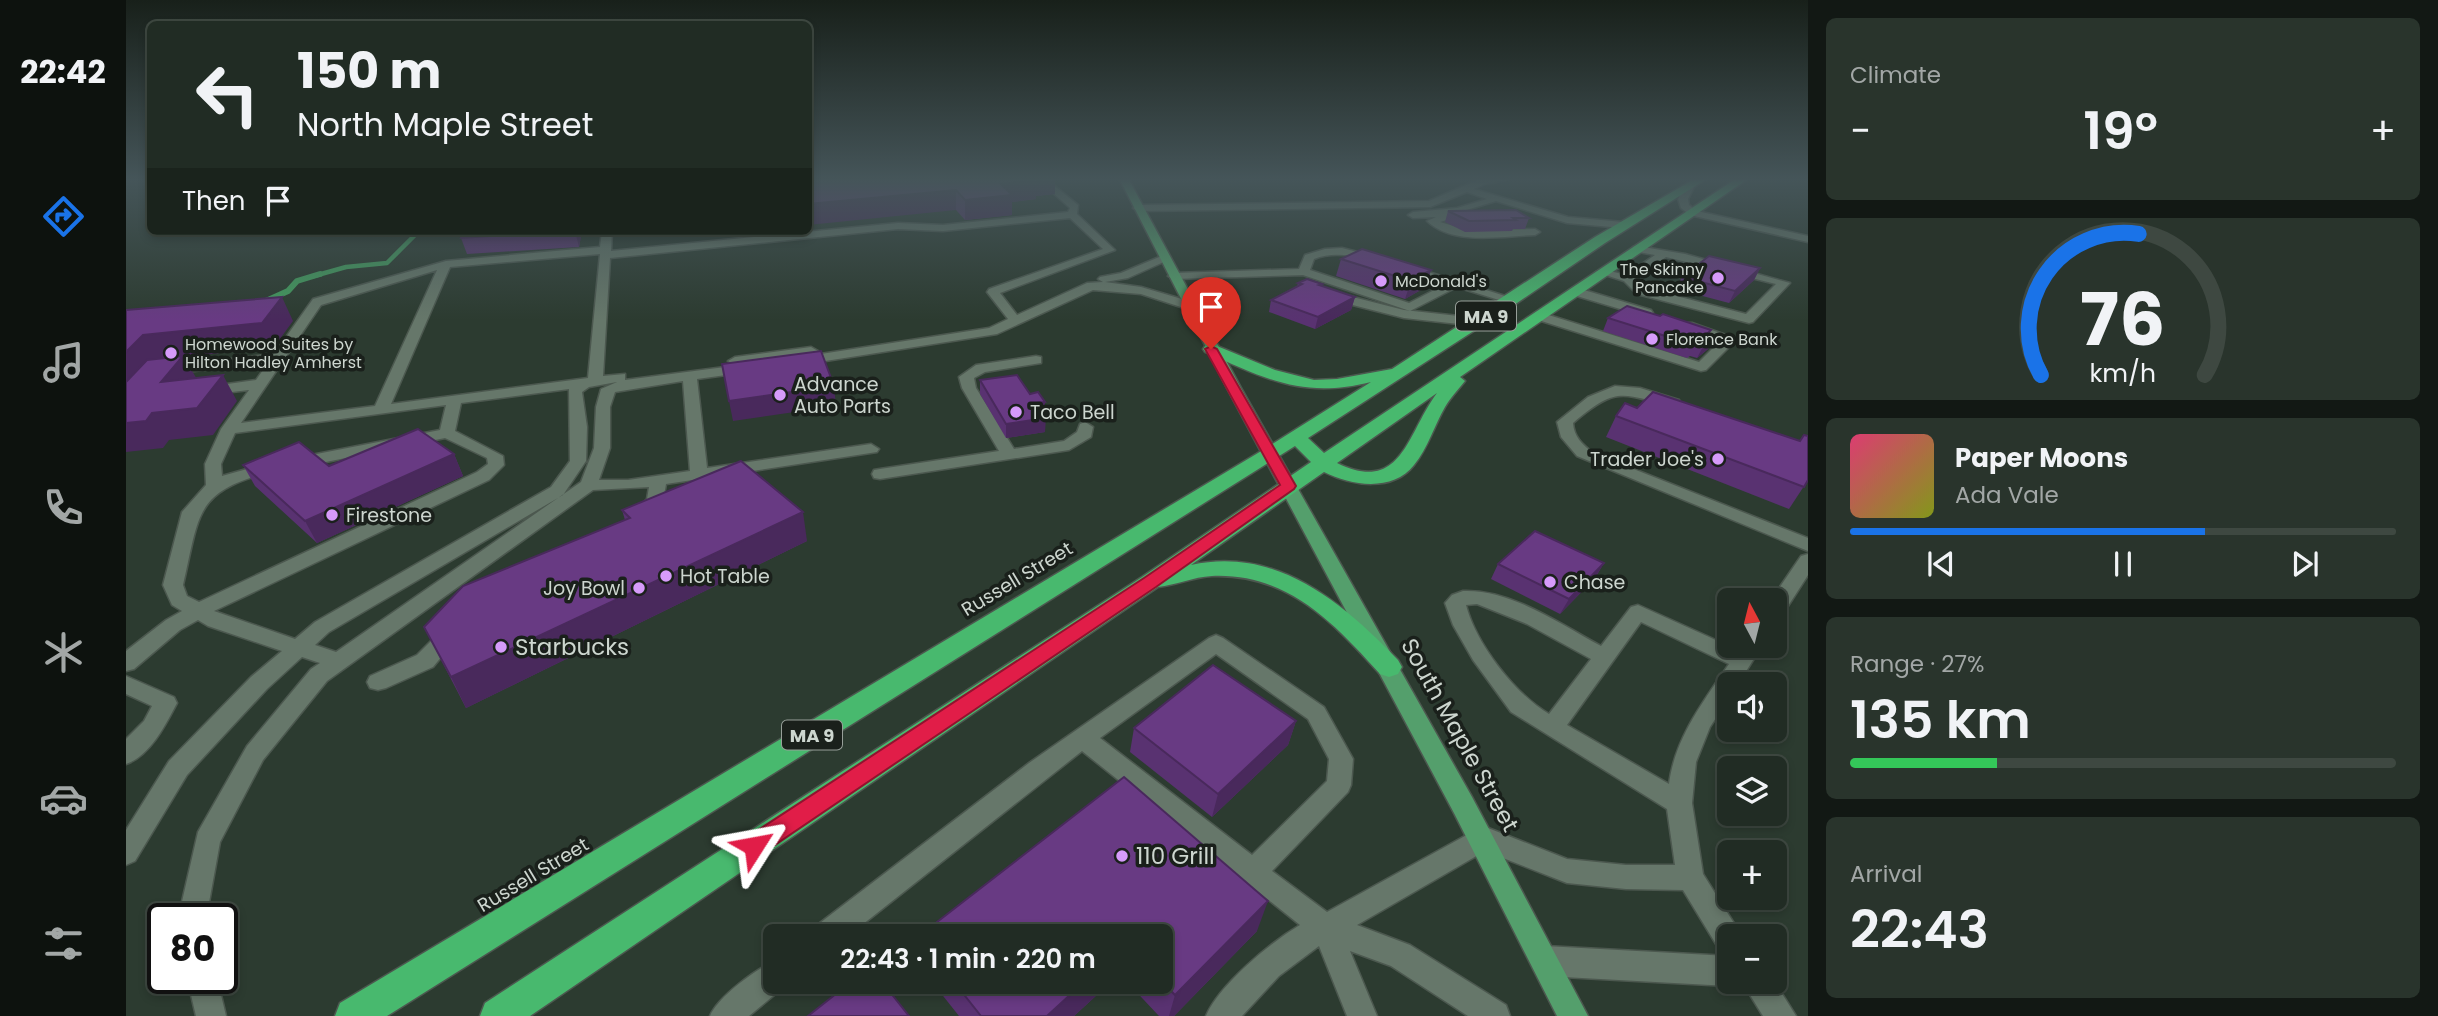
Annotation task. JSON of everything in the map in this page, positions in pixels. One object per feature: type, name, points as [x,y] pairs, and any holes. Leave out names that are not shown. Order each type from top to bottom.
[{"type":"highway","name":"Russell Street","points":[[353,1016],[1270,454],[1512,300],[1622,225]]},
{"type":"highway","name":"MA 9","points":[[498,1016],[1150,582],[1673,225]]},
{"type":"highway","points":[[1211,349],[1278,377],[1318,385],[1344,383],[1404,369]]},
{"type":"highway","points":[[1297,437],[1308,452],[1346,475],[1372,480],[1399,471],[1410,458],[1436,407],[1467,367]]},
{"type":"highway","points":[[1150,582],[1212,569],[1244,570],[1273,577],[1308,593],[1342,617],[1389,667]]},
{"type":"main road","name":"South Maple Street","points":[[1147,225],[1211,349],[1483,838],[1573,1016]]},
{"type":"lane","points":[[812,234],[898,226],[943,228],[969,225]]},
{"type":"lane","points":[[1011,316],[993,292],[1110,250],[1083,225]]},
{"type":"lane","points":[[1438,225],[1457,233],[1535,232]]},
{"type":"lane","points":[[1576,225],[1600,240]]},
{"type":"lane","points":[[1761,225],[1808,239]]},
{"type":"lane","points":[[1778,225],[1808,232]]},
{"type":"lane","points":[[590,382],[607,235]]},
{"type":"lane","points":[[215,486],[213,464],[229,429],[281,358],[317,302],[446,264],[797,235]]},
{"type":"lane","points":[[1602,272],[1628,279],[1641,291],[1749,319],[1784,283],[1685,257],[1661,256],[1637,249]]},
{"type":"lane","points":[[1304,272],[1309,257],[1337,250],[1357,253],[1512,300]]},
{"type":"lane","points":[[1628,279],[1661,256]]},
{"type":"lane","points":[[229,429],[938,336],[976,328],[1011,316],[1060,290],[1089,281],[1124,276],[1164,258]]},
{"type":"lane","points":[[1415,304],[1331,277],[1318,267],[1320,262],[1382,264],[1416,271]]},
{"type":"lane","points":[[381,409],[414,330],[446,264]]},
{"type":"lane","points":[[1174,276],[1304,272],[1410,307],[1456,283]]},
{"type":"lane","points":[[1277,273],[1283,279],[1378,311],[1434,320],[1477,322]]},
{"type":"lane","points":[[589,485],[602,448],[603,407],[608,389],[625,384],[837,356],[992,331],[1091,286],[1108,285],[1148,290],[1188,305]]},
{"type":"lane","points":[[1539,316],[1701,367],[1730,339],[1574,291]]},
{"type":"lane","points":[[156,378],[163,370],[281,358]]},
{"type":"lane","points":[[1009,454],[969,388],[966,377],[981,368],[1036,360]]},
{"type":"lane","points":[[690,375],[699,475]]},
{"type":"lane","points":[[126,853],[178,768],[259,682],[322,627],[557,491],[578,461],[579,427],[575,391],[590,382]]},
{"type":"lane","points":[[189,393],[261,384]]},
{"type":"lane","points":[[1691,408],[1639,391],[1608,392],[1593,397],[1564,422],[1565,430],[1569,439],[1587,456],[1808,545]]},
{"type":"lane","points":[[447,432],[455,399]]},
{"type":"lane","points":[[880,474],[1069,445],[1085,434],[1085,427]]},
{"type":"lane","points":[[126,663],[173,625],[198,611],[483,476],[495,464],[495,456],[447,432],[237,474],[215,486],[191,512],[173,574],[173,585],[179,600],[198,611],[215,621],[338,661]]},
{"type":"lane","points":[[195,903],[207,840],[255,753],[319,675],[589,485],[628,485],[871,449]]},
{"type":"lane","points":[[631,522],[655,500],[658,481]]},
{"type":"lane","points":[[1787,592],[1808,560]]},
{"type":"lane","points":[[1604,657],[1514,610],[1465,597],[1455,603],[1456,612],[1466,631],[1514,701],[1552,727],[1679,803]]},
{"type":"lane","points":[[1552,727],[1637,612],[1717,642]]},
{"type":"lane","points":[[378,682],[425,661],[466,617]]},
{"type":"lane","points":[[841,924],[1038,769],[1216,643],[1316,713],[1341,759],[1339,785],[1253,872]]},
{"type":"lane","points":[[1719,924],[1690,878],[1679,803],[1684,762],[1700,724],[1744,658]]},
{"type":"lane","points":[[126,684],[166,703],[152,727],[126,754]]},
{"type":"lane","points":[[1082,738],[1326,928],[1400,956],[1495,1016]]},
{"type":"lane","points":[[1221,1016],[1259,975],[1302,937],[1326,928],[1483,838],[1567,871],[1626,877],[1690,878]]},
{"type":"lane","points":[[1326,928],[1362,1016]]},
{"type":"lane","points":[[1545,961],[1717,970]]},
{"type":"lane","points":[[725,1016],[763,986]]},
{"type":"lane","points":[[206,994],[211,1016]]},
{"type":"lane","points":[[1765,994],[1781,1016]]},
{"type":"building","points":[[462,235],[505,235],[461,238]]},
{"type":"building","points":[[1362,249],[1431,270],[1411,281],[1341,259]]},
{"type":"building","points":[[1709,256],[1760,268],[1735,291],[1682,277]]},
{"type":"building","points":[[1307,279],[1355,297],[1318,317],[1271,300]]},
{"type":"building","points":[[282,297],[262,323],[143,335],[126,352],[126,310]]},
{"type":"building","points":[[1627,306],[1660,316],[1663,314],[1711,330],[1707,334],[1715,336],[1704,345],[1694,345],[1608,318]]},
{"type":"building","points":[[821,351],[834,386],[729,401],[722,364]]},
{"type":"building","points":[[183,356],[161,382],[223,375],[197,408],[152,413],[146,421],[126,423],[126,382],[147,360]]},
{"type":"building","points":[[1017,375],[1030,394],[1038,392],[1045,402],[1036,403],[1046,418],[1006,424],[980,380]]},
{"type":"building","points":[[1653,392],[1800,441],[1804,435],[1808,436],[1808,480],[1804,487],[1616,416],[1625,403],[1637,408]]},
{"type":"building","points":[[418,429],[454,454],[305,521],[243,465],[299,442],[329,466]]},
{"type":"building","points":[[741,461],[803,512],[451,677],[424,627],[463,586],[630,518],[622,510]]},
{"type":"building","points":[[1535,531],[1604,563],[1569,599],[1498,564]]},
{"type":"building","points":[[1213,665],[1296,721],[1218,794],[1134,728]]},
{"type":"building","points":[[1124,777],[1268,901],[1175,995],[1173,924],[934,924]]},
{"type":"building","points":[[836,994],[892,994],[909,1016],[808,1016]]},
{"type":"building","points":[[964,994],[1071,994],[1047,1016],[981,1016]]},
{"type":"waterway","points":[[314,276],[346,267],[387,263],[415,235]]},
{"type":"waterway","points":[[266,301],[288,291],[297,281],[320,274]]},
{"type":"place","name":"The Skinny Pancake","points":[[1718,278]]},
{"type":"place","name":"McDonald's","points":[[1381,281]]},
{"type":"place","name":"Florence Bank","points":[[1652,339]]},
{"type":"place","name":"Homewood Suites by Hilton Hadley Amherst","points":[[171,353]]},
{"type":"place","name":"Advance Auto Parts","points":[[780,395]]},
{"type":"place","name":"Taco Bell","points":[[1016,412]]},
{"type":"place","name":"Trader Joe's","points":[[1718,459]]},
{"type":"place","name":"Firestone","points":[[332,515]]},
{"type":"place","name":"Hot Table","points":[[666,576]]},
{"type":"place","name":"Chase","points":[[1550,582]]},
{"type":"place","name":"Joy Bowl","points":[[639,588]]},
{"type":"place","name":"Starbucks","points":[[501,647]]},
{"type":"place","name":"110 Grill","points":[[1122,856]]},
{"type":"route","points":[[754,846],[1150,582],[1288,486],[1211,349]]}]
